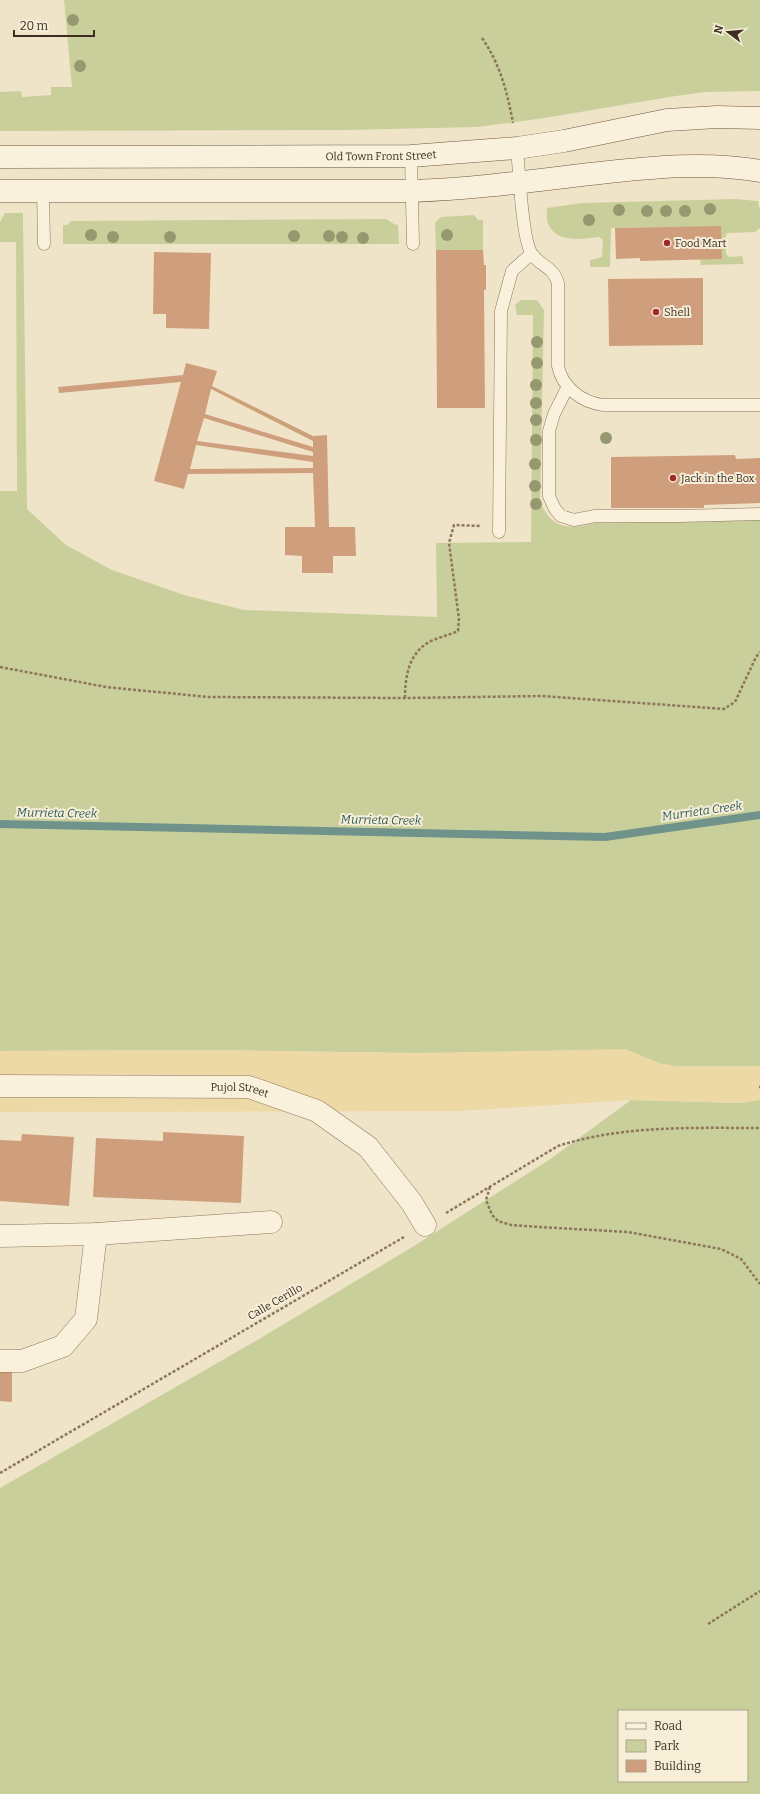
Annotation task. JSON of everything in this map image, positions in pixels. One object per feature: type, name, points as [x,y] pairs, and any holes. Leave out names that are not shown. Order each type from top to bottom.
[{"type":"main road","name":"Old Town Front Street","points":[[0,157],[411,156],[517,148],[564,141],[667,120],[760,118]]},
{"type":"main road","points":[[0,191],[412,191],[470,188],[681,166],[718,166],[760,171]]},
{"type":"main road","name":"Pujol Street","points":[[0,1086],[249,1087],[317,1111],[368,1147],[412,1203],[425,1225]]},
{"type":"main road","points":[[0,1236],[96,1234],[271,1222]]},
{"type":"main road","points":[[0,1361],[22,1361],[63,1346],[86,1319],[96,1234]]},
{"type":"lane","points":[[517,148],[525,232],[531,254],[556,273],[558,366],[560,376],[568,386],[579,397],[593,404],[603,405],[760,405]]},
{"type":"lane","points":[[411,156],[413,244]]},
{"type":"lane","points":[[43,191],[44,244]]},
{"type":"lane","points":[[499,529],[501,311],[512,271],[531,254]]},
{"type":"lane","points":[[568,386],[554,414],[549,431],[549,496],[555,509],[561,516],[574,520],[596,516],[760,514]]},
{"type":"path","points":[[482,38],[494,56],[505,86],[517,148]]},
{"type":"path","points":[[405,698],[405,683],[410,663],[417,651],[430,641],[458,631],[459,619],[449,543],[454,526],[499,529]]},
{"type":"path","points":[[0,667],[106,687],[208,697],[405,698],[542,696],[724,709],[735,702],[756,657],[760,652]]},
{"type":"path","name":"Calle Cerillo","points":[[0,1473],[558,1146],[596,1136],[644,1130],[760,1128]]},
{"type":"path","points":[[490,1187],[486,1200],[492,1215],[498,1221],[539,1227],[628,1232],[721,1249],[741,1259],[760,1284]]},
{"type":"path","points":[[708,1624],[760,1591]]},
{"type":"green space","points":[[64,0],[760,0],[760,91],[704,92],[545,118],[477,127],[347,130],[0,131],[0,92],[21,91],[22,97],[51,95],[51,87],[72,87]]},
{"type":"green space","points":[[735,199],[758,201],[760,210],[760,228],[755,232],[726,234],[726,254],[729,257],[742,256],[744,264],[700,265],[701,259],[673,227],[611,228],[610,267],[590,267],[590,260],[602,257],[603,240],[599,237],[570,239],[563,237],[552,230],[547,220],[547,208],[582,203]]},
{"type":"green space","points":[[5,213],[23,213],[27,509],[66,545],[112,570],[184,595],[244,610],[437,617],[436,543],[531,542],[533,315],[517,315],[515,305],[521,300],[537,300],[544,310],[540,502],[550,518],[569,527],[595,523],[760,520],[760,1066],[675,1066],[662,1064],[412,1053],[212,1050],[0,1051],[0,491],[17,491],[16,242],[0,242],[0,222]]},
{"type":"green space","points":[[474,215],[478,220],[483,220],[483,250],[436,250],[435,223],[441,217]]},
{"type":"green space","points":[[386,219],[398,225],[399,244],[63,244],[63,225],[67,225],[71,221]]},
{"type":"green space","points":[[631,1100],[740,1103],[760,1100],[760,1794],[0,1794],[0,1488],[259,1339],[414,1246],[549,1160]]},
{"type":"sand","points":[[625,1049],[662,1064],[675,1066],[760,1066],[760,1100],[740,1103],[631,1100],[460,1111],[0,1112],[0,1051],[212,1050],[412,1053]]},
{"type":"building","name":"Food Mart","points":[[721,226],[722,259],[640,261],[640,258],[616,259],[615,228]]},
{"type":"building","points":[[436,250],[483,250],[484,265],[486,265],[486,290],[484,290],[485,408],[437,408]]},
{"type":"building","points":[[154,252],[211,253],[209,329],[166,328],[166,314],[153,314]]},
{"type":"building","name":"Shell","points":[[703,278],[703,345],[609,346],[608,279]]},
{"type":"building","points":[[186,363],[217,371],[212,386],[313,436],[327,435],[329,527],[355,527],[356,556],[333,556],[333,573],[302,573],[302,556],[285,555],[285,527],[315,527],[313,473],[188,474],[184,489],[154,481],[181,382],[59,393],[58,387],[183,375]],"holes":[[[211,389],[313,441],[313,447],[205,414]],[[204,418],[313,452],[313,456],[197,441]],[[196,445],[313,462],[313,468],[190,469]]]},
{"type":"building","name":"Jack in the Box","points":[[735,455],[736,459],[760,458],[760,503],[704,505],[704,508],[611,508],[611,457]]},
{"type":"building","points":[[163,1132],[244,1136],[241,1203],[93,1197],[96,1138],[163,1141]]},
{"type":"building","points":[[22,1134],[74,1137],[69,1206],[0,1201],[0,1140],[21,1141]]},
{"type":"building","points":[[0,1372],[12,1372],[12,1402],[0,1401]]},
{"type":"waterway","name":"Murrieta Creek","points":[[0,824],[605,837],[760,815]]},
{"type":"place","name":"Food Mart","points":[[667,243]]},
{"type":"place","name":"Shell","points":[[656,312]]},
{"type":"place","name":"Jack in the Box","points":[[673,478]]}]
